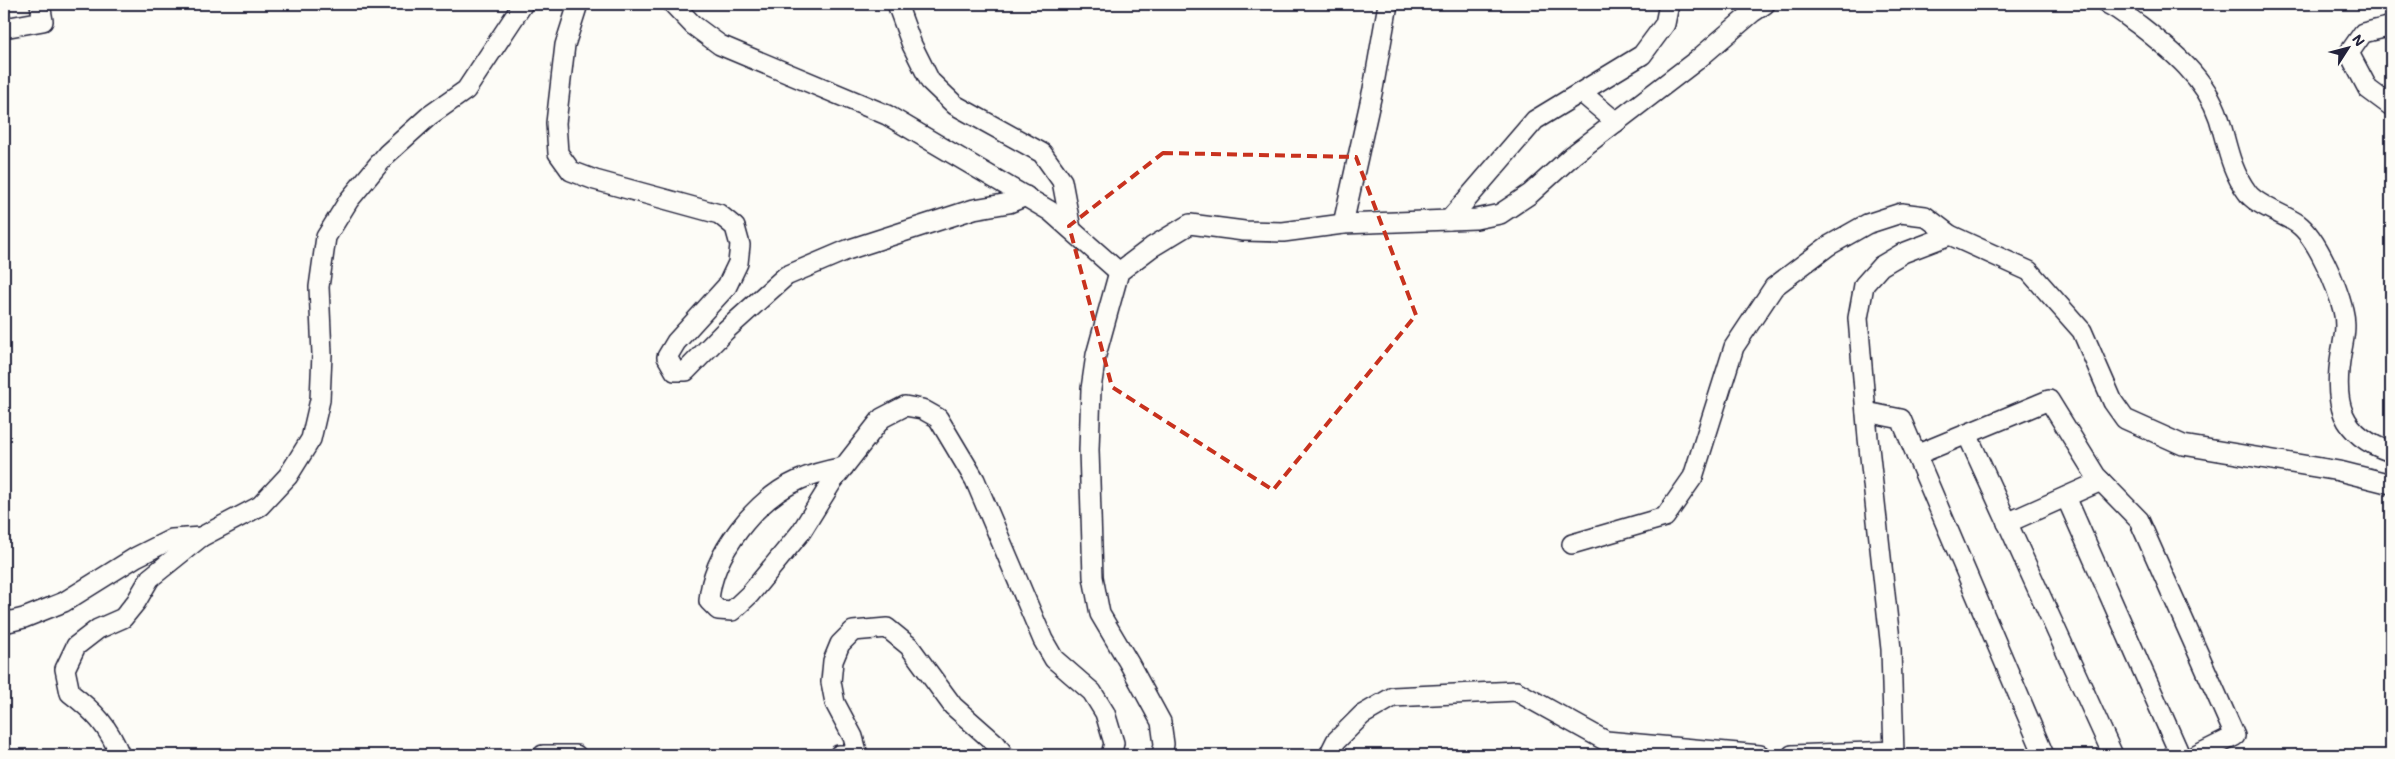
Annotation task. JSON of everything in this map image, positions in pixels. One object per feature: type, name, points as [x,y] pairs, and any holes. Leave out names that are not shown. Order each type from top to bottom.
[{"type":"lane","points":[[4,28],[42,21],[40,4]]},
{"type":"lane","points":[[120,755],[112,735],[94,711],[70,693],[65,669],[76,646],[98,629],[123,618],[136,602],[150,578],[202,537],[260,506],[288,476],[311,439],[320,400],[322,354],[319,287],[326,238],[349,200],[388,154],[429,116],[466,90],[523,4]]},
{"type":"lane","points":[[578,4],[565,44],[556,123],[558,153],[571,171],[595,180],[719,214],[735,227],[740,245],[738,263],[727,286],[676,342],[667,357],[675,371],[686,371],[786,276],[847,250],[974,209],[1009,203],[1026,196]]},
{"type":"lane","points":[[673,4],[693,25],[720,45],[887,115],[1026,196],[1050,211],[1119,272]]},
{"type":"lane","points":[[897,4],[912,45],[930,81],[955,106],[1042,154],[1062,181],[1071,229]]},
{"type":"lane","points":[[1343,224],[1373,88],[1388,4]]},
{"type":"lane","points":[[1449,220],[1535,120],[1642,55],[1665,24],[1669,4]]},
{"type":"lane","points":[[1162,755],[1164,744],[1161,722],[1100,614],[1093,578],[1089,450],[1091,389],[1096,355],[1119,272],[1152,247],[1190,224],[1244,231],[1283,232],[1343,224],[1476,219],[1500,214],[1530,194],[1573,155],[1697,60],[1752,12],[1765,4]]},
{"type":"lane","points":[[2108,4],[2171,50],[2191,72],[2207,93],[2219,117],[2230,162],[2248,194],[2298,224],[2320,253],[2338,295],[2346,325],[2337,381],[2342,412],[2350,427],[2364,439],[2391,452]]},
{"type":"lane","points":[[2391,29],[2388,27],[2363,33],[2349,53],[2368,89],[2391,106]]},
{"type":"lane","points":[[1582,93],[1616,122]]},
{"type":"lane","points":[[1572,544],[1665,517],[1694,477],[1734,347],[1774,287],[1828,246],[1867,224],[1901,213],[1925,216],[1950,235],[2029,270],[2082,330],[2113,402],[2125,419],[2183,445],[2339,471],[2391,484]]},
{"type":"lane","points":[[1792,755],[1894,753],[1891,649],[1858,318],[1864,285],[1881,266],[1903,253],[1950,235]]},
{"type":"lane","points":[[1916,455],[2050,400],[2101,481],[2138,520],[2235,736],[2197,755]]},
{"type":"lane","points":[[844,467],[824,470],[798,480],[768,500],[735,534],[710,583],[709,601],[718,610],[732,611],[750,594],[801,532],[844,467],[882,418],[905,406],[922,409],[938,418],[975,480],[1043,640],[1054,659],[1092,692],[1105,713],[1114,743],[1111,755]]},
{"type":"lane","points":[[1866,412],[1901,418],[2044,755]]},
{"type":"lane","points":[[1967,434],[2113,755]]},
{"type":"lane","points":[[2007,522],[2101,481]]},
{"type":"lane","points":[[2066,496],[2180,755]]},
{"type":"lane","points":[[4,623],[24,618],[64,602],[136,557],[172,540],[202,537]]},
{"type":"lane","points":[[839,755],[858,755],[853,737],[835,703],[831,682],[834,661],[840,644],[853,631],[887,628],[909,646],[954,706],[996,744],[1004,755]]},
{"type":"lane","points":[[1329,755],[1336,741],[1362,715],[1393,697],[1516,691],[1606,741],[1760,755]]},
{"type":"lane","points":[[543,755],[576,755]]},
{"type":"highlighted area","points":[[1163,153],[1356,157],[1416,315],[1273,490],[1112,387],[1069,226]]}]
